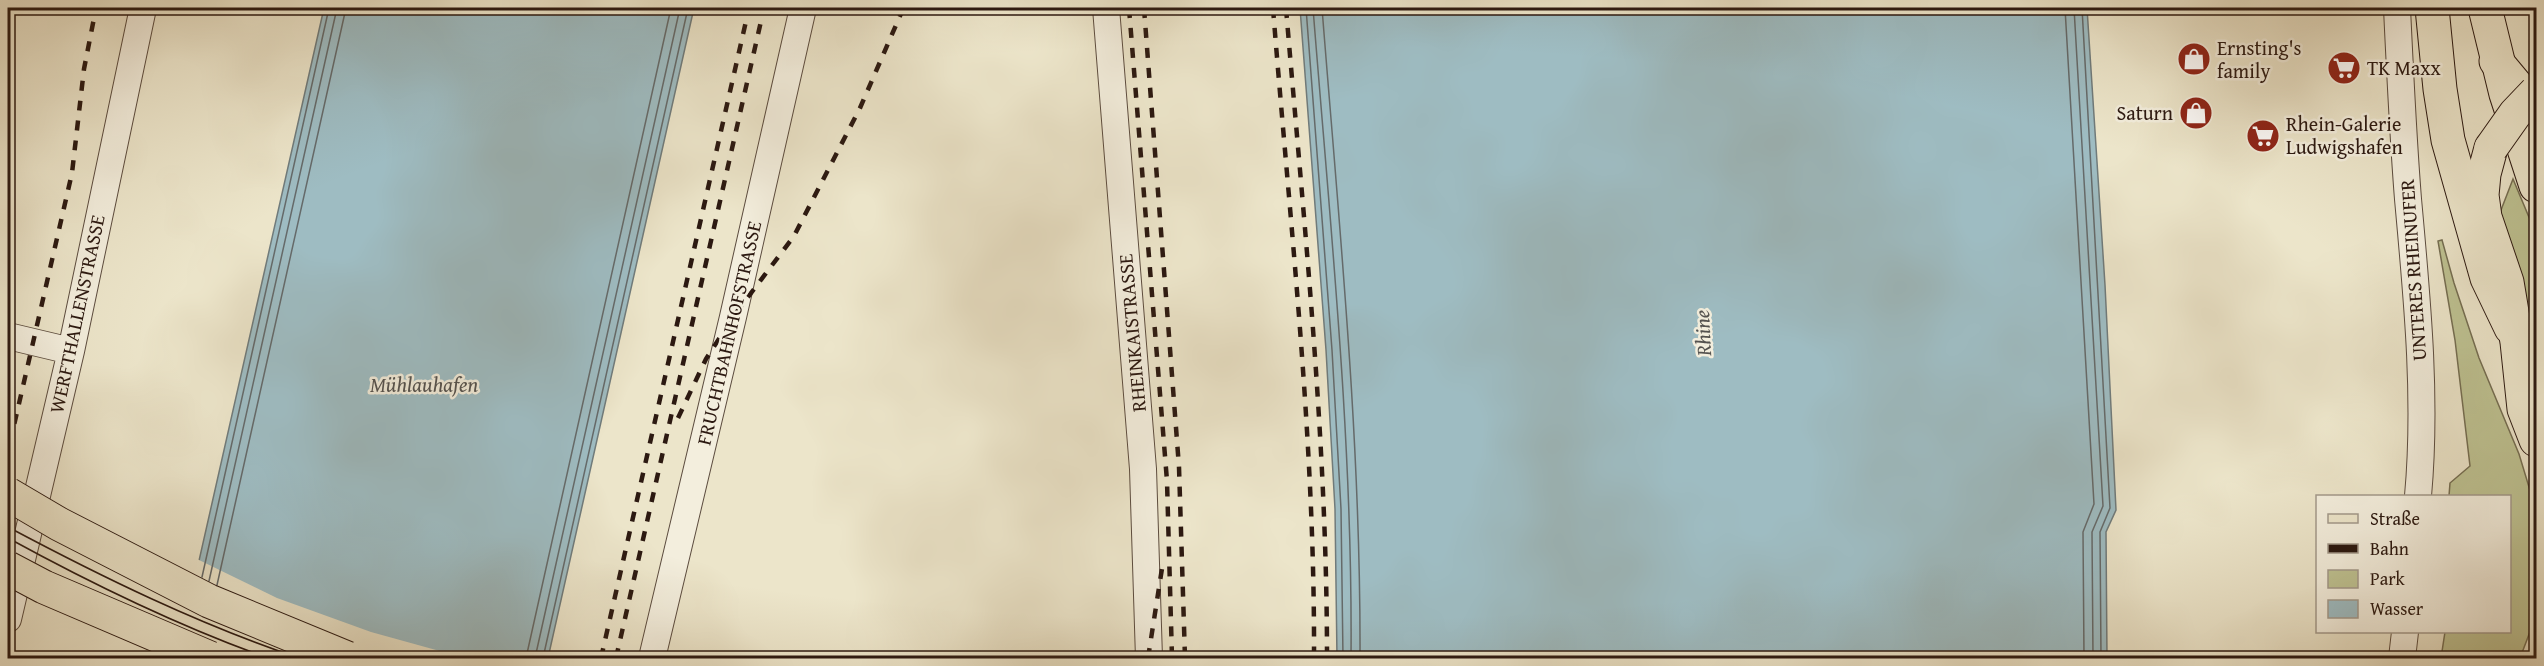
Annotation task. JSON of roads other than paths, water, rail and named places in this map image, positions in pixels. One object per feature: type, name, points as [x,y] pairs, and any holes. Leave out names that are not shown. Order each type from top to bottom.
[{"type":"main road","points":[[2432,8],[2437,67],[2448,140],[2487,278],[2517,342],[2536,374]]},
{"type":"main road","points":[[2485,8],[2496,61],[2536,186]]},
{"type":"main road","points":[[2496,61],[2536,109]]},
{"type":"main road","points":[[2536,92],[2515,114],[2491,148],[2484,174],[2483,206],[2491,238],[2507,282],[2517,342],[2524,409],[2536,440]]},
{"type":"main road","points":[[8,494],[59,524],[208,601],[347,658]]},
{"type":"main road","points":[[8,568],[44,587],[210,658]]},
{"type":"street","name":"WERFTHALLENSTRASSE","points":[[8,619],[71,351],[143,8]]},
{"type":"street","name":"FRUCHTBAHNHOFSTRASSE","points":[[652,658],[803,8]]},
{"type":"street","name":"RHEINKAISTRASSE","points":[[1106,8],[1143,469],[1149,658]]},
{"type":"street","name":"UNTERES RHEINUFER","points":[[2397,8],[2421,385],[2421,460],[2418,495]]},
{"type":"street","points":[[8,336],[71,351]]},
{"type":"street","points":[[2402,658],[2405,633]]},
{"type":"water","name":"Mühlauhafen","points":[[324,8],[694,8],[548,658],[177,658]]},
{"type":"water","name":"Rhine","points":[[1300,8],[2087,8],[2105,285],[2116,510],[2106,532],[2107,658],[1337,658],[1335,509],[1326,350]]},
{"type":"tram line","points":[[8,527],[79,564],[187,615],[299,658]]},
{"type":"tram line","points":[[8,538],[136,603],[234,646],[268,658]]},
{"type":"railway","points":[[8,463],[9,447],[72,173],[84,69],[96,8]]},
{"type":"railway","points":[[601,658],[749,8]]},
{"type":"railway","points":[[616,658],[764,8]]},
{"type":"railway","points":[[1129,8],[1167,481],[1172,658]]},
{"type":"railway","points":[[1144,8],[1179,467],[1185,658]]},
{"type":"railway","points":[[1273,8],[1306,414],[1314,658]]},
{"type":"railway","points":[[1286,8],[1319,414],[1327,658]]},
{"type":"railway","points":[[678,418],[706,359],[733,317],[794,236],[860,108],[903,9]]},
{"type":"railway","points":[[1148,658],[1163,562]]},
{"type":"place","name":"Ernsting's family","points":[[2194,59]]},
{"type":"place","name":"TK Maxx","points":[[2344,68]]},
{"type":"place","name":"Saturn","points":[[2196,113]]},
{"type":"place","name":"Rhein-Galerie Ludwigshafen","points":[[2263,136]]}]
